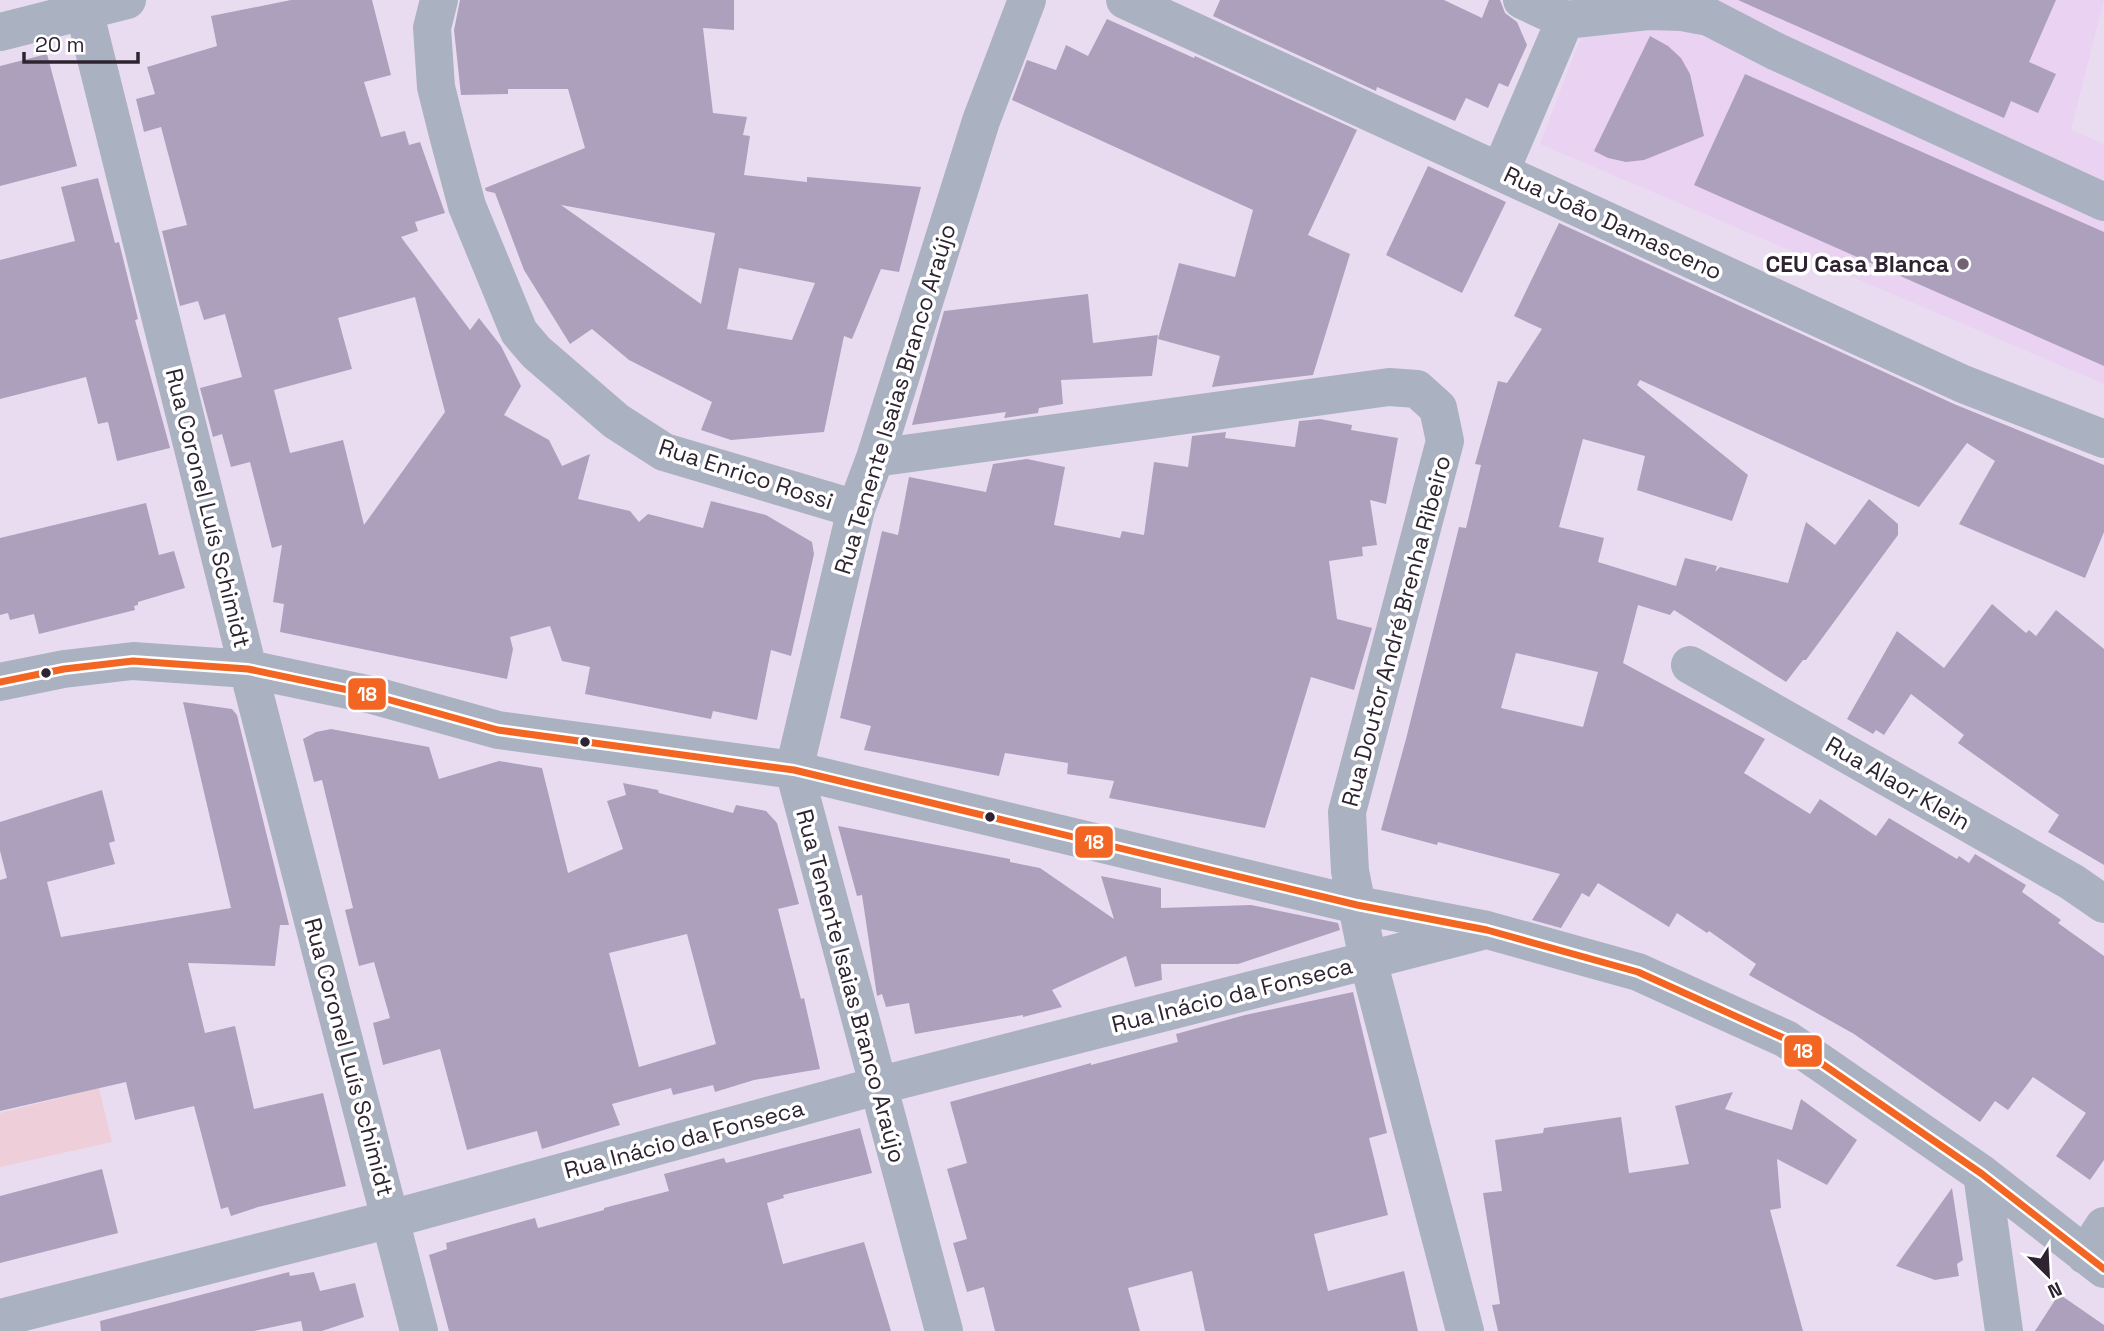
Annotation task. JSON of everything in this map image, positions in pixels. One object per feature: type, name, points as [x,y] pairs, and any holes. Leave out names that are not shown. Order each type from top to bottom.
[{"type":"street","points":[[0,33],[127,0]]},
{"type":"street","name":"Rua Enrico Rossi","points":[[439,0],[432,28],[436,87],[467,206],[519,332],[536,352],[616,421],[664,452],[856,509]]},
{"type":"street","name":"Rua Tenente Isaias Branco Araújo","points":[[944,1331],[794,770],[856,509],[875,458],[981,121],[1027,0]]},
{"type":"street","name":"Rua João Damasceno","points":[[1125,0],[1962,384],[2104,439]]},
{"type":"street","points":[[1522,0],[1565,20],[1648,11],[1682,12],[1709,17],[1777,52],[2104,202]]},
{"type":"street","name":"Rua Coronel Luís Schimidt","points":[[84,10],[248,669],[419,1331]]},
{"type":"street","points":[[1500,172],[1565,20]]},
{"type":"street","name":"Rua Doutor André Brenha Ribeiro","points":[[875,458],[1389,387],[1417,389],[1438,408],[1446,441],[1347,812],[1350,871],[1368,960],[1465,1331]]},
{"type":"street","points":[[0,682],[64,669],[133,661],[248,669],[372,695],[498,730],[794,770],[1357,905],[1487,930],[1638,972],[1786,1039],[2098,1250]]},
{"type":"street","name":"Rua Alaor Klein","points":[[1690,665],[2072,882],[2104,904]]},
{"type":"street","name":"Rua Inácio da Fonseca","points":[[0,1318],[391,1219],[877,1086],[1487,930]]},
{"type":"street","points":[[1982,1174],[2004,1331]]},
{"type":"shaded area","name":"CEU Casa Blanca","points":[[1612,0],[2104,0],[2071,130],[2104,144],[2104,384],[1540,144],[1586,24]]},
{"type":"shaded area","points":[[99,1088],[112,1142],[0,1167],[0,1113]]},
{"type":"building","points":[[291,0],[372,0],[391,75],[364,82],[381,137],[405,131],[409,145],[420,142],[445,213],[415,222],[418,231],[401,237],[470,330],[479,318],[501,346],[521,386],[504,415],[549,440],[562,466],[590,454],[578,499],[630,511],[639,522],[648,514],[703,528],[711,501],[766,515],[812,542],[814,554],[791,656],[771,650],[757,720],[713,711],[711,719],[585,694],[590,667],[562,661],[550,626],[510,637],[513,649],[507,679],[280,632],[284,604],[273,602],[282,545],[272,548],[250,462],[231,467],[222,434],[213,437],[200,388],[242,377],[225,314],[204,320],[198,301],[180,306],[162,231],[187,225],[161,127],[144,132],[136,99],[155,94],[147,67],[217,46],[211,16]],"holes":[[[415,297],[445,412],[364,525],[343,440],[290,453],[274,390],[352,369],[338,318]]]},
{"type":"building","points":[[460,0],[734,0],[734,30],[703,28],[713,113],[747,117],[743,135],[750,136],[744,175],[807,182],[807,177],[921,187],[899,272],[881,269],[852,339],[844,336],[824,432],[731,440],[701,430],[712,402],[629,360],[592,329],[570,344],[524,270],[495,193],[486,191],[485,188],[585,148],[568,89],[508,89],[508,94],[461,95],[454,30]],"holes":[[[561,205],[715,233],[701,304]],[[739,268],[815,283],[792,340],[727,329]]]},
{"type":"building","points":[[1220,0],[1444,0],[1482,18],[1489,0],[1500,0],[1505,13],[1517,22],[1527,45],[1508,87],[1499,83],[1488,108],[1466,98],[1455,121],[1377,87],[1376,91],[1213,16]]},
{"type":"building","points":[[1738,0],[2056,0],[2029,62],[2056,74],[2038,113],[2011,101],[2004,118]]},
{"type":"building","points":[[1107,19],[1357,130],[1308,235],[1350,254],[1313,375],[1212,387],[1220,356],[1158,339],[1179,263],[1235,277],[1253,210],[1012,100],[1027,60],[1056,70],[1066,45],[1088,56]]},
{"type":"building","points":[[1650,36],[1668,46],[1681,58],[1690,74],[1704,136],[1644,160],[1626,162],[1608,158],[1594,151]]},
{"type":"building","points":[[47,54],[77,166],[0,186],[0,66]]},
{"type":"building","points":[[1745,74],[2104,232],[2104,366],[1694,185]]},
{"type":"building","points":[[1428,166],[1506,202],[1462,293],[1386,255]]},
{"type":"building","points":[[98,178],[115,243],[119,242],[138,319],[135,320],[170,448],[117,461],[108,422],[98,424],[86,377],[0,399],[0,260],[75,241],[61,187]]},
{"type":"building","points":[[1559,223],[1954,404],[2104,465],[2104,532],[2085,578],[1959,524],[1995,461],[1967,443],[1919,507],[1640,380],[1637,385],[1748,475],[1732,521],[1637,490],[1645,456],[1583,439],[1559,527],[1604,538],[1598,562],[1676,586],[1685,558],[1717,566],[1715,572],[1720,567],[1788,583],[1806,522],[1835,545],[1869,499],[1898,524],[1898,535],[1806,660],[1803,660],[1786,682],[1674,610],[1670,615],[1638,605],[1623,663],[1765,739],[1744,773],[1810,814],[1820,799],[1876,836],[1889,818],[1957,859],[1959,856],[1969,863],[1975,854],[2026,885],[2022,892],[2061,920],[2058,923],[2104,956],[2104,1160],[2090,1180],[2056,1156],[2086,1113],[2033,1077],[2008,1110],[1995,1101],[1980,1122],[1854,1034],[1749,975],[1756,964],[1709,931],[1707,933],[1677,913],[1669,927],[1598,883],[1589,897],[1582,893],[1561,928],[1532,920],[1560,874],[1381,830],[1459,527],[1466,528],[1481,465],[1475,464],[1498,381],[1507,383],[1542,329],[1514,316]],"holes":[[[1516,653],[1598,672],[1583,727],[1501,708]]]},
{"type":"building","points":[[1088,294],[1093,343],[1158,335],[1152,376],[1061,380],[1063,404],[1039,408],[1038,413],[1004,418],[1006,412],[912,425],[944,311]]},
{"type":"building","points":[[1320,419],[1352,425],[1351,430],[1398,438],[1386,504],[1370,500],[1377,545],[1362,547],[1363,556],[1329,561],[1337,619],[1372,628],[1354,690],[1311,677],[1265,828],[1109,798],[1114,781],[1067,774],[1068,763],[1005,753],[999,776],[864,750],[871,726],[840,718],[882,531],[898,535],[909,477],[986,492],[993,464],[1027,459],[1065,467],[1054,525],[1120,538],[1122,531],[1144,535],[1154,462],[1188,467],[1192,436],[1226,432],[1225,438],[1295,447],[1299,421]]},
{"type":"building","points":[[146,503],[159,555],[174,551],[185,588],[138,602],[138,605],[134,606],[135,610],[39,634],[34,614],[10,620],[8,613],[0,615],[0,538]]},
{"type":"building","points":[[1992,604],[2026,633],[2029,630],[2036,636],[2056,610],[2104,649],[2104,865],[2048,832],[2059,815],[1958,743],[1964,735],[1911,694],[1884,735],[1876,730],[1873,734],[1847,719],[1897,631],[1944,668]]},
{"type":"building","points":[[183,702],[232,709],[237,715],[289,925],[280,925],[275,966],[188,963],[205,1033],[235,1026],[254,1109],[323,1093],[346,1186],[231,1216],[228,1207],[221,1209],[194,1106],[135,1120],[126,1082],[0,1111],[0,880],[7,878],[0,851],[0,822],[102,790],[115,841],[109,843],[115,864],[47,882],[61,937],[231,908]]},
{"type":"building","points":[[331,729],[429,747],[439,779],[499,761],[542,768],[568,873],[623,849],[607,801],[626,795],[623,783],[658,790],[659,793],[733,813],[736,805],[766,811],[777,823],[799,904],[778,909],[801,999],[804,998],[820,1069],[754,1080],[715,1092],[713,1085],[673,1095],[671,1088],[612,1104],[620,1125],[542,1149],[537,1131],[467,1150],[440,1049],[383,1065],[373,1023],[390,1018],[374,962],[359,966],[345,910],[353,908],[322,780],[314,782],[303,739],[316,732]],"holes":[[[687,934],[716,1044],[639,1067],[609,953]]]},
{"type":"building","points":[[838,826],[1010,859],[1010,862],[1040,868],[1114,919],[1101,876],[1161,888],[1161,908],[1251,905],[1338,923],[1340,930],[1238,964],[1161,964],[1162,980],[1135,987],[1126,956],[1052,990],[1062,1007],[1023,1017],[915,1034],[909,1003],[886,1007],[882,994],[877,996],[862,895],[857,896]]},
{"type":"building","points":[[1353,992],[1387,1133],[1369,1138],[1388,1215],[1314,1234],[1328,1291],[1404,1271],[1418,1331],[1205,1331],[1192,1271],[1128,1288],[1140,1331],[995,1331],[984,1287],[967,1292],[953,1243],[967,1239],[947,1169],[967,1163],[950,1102],[1178,1042],[1176,1034],[1245,1015]]},
{"type":"building","points":[[1733,1092],[1725,1109],[1792,1130],[1801,1099],[1857,1140],[1827,1185],[1777,1159],[1781,1208],[1770,1210],[1803,1331],[1498,1331],[1492,1305],[1500,1304],[1483,1193],[1502,1191],[1495,1140],[1543,1133],[1544,1128],[1621,1117],[1629,1173],[1689,1164],[1675,1106]]},
{"type":"building","points":[[860,1128],[872,1173],[783,1195],[784,1198],[767,1203],[783,1264],[864,1242],[891,1331],[449,1331],[429,1255],[447,1249],[446,1243],[535,1218],[538,1228],[604,1210],[669,1191],[664,1174],[724,1158],[726,1163]]},
{"type":"building","points":[[102,1169],[118,1233],[0,1263],[0,1196]]},
{"type":"building","points":[[1952,1188],[1963,1260],[1957,1264],[1959,1276],[1935,1280],[1896,1266]]},
{"type":"building","points":[[289,1272],[290,1276],[314,1272],[320,1291],[355,1283],[364,1317],[322,1331],[303,1331],[301,1321],[254,1331],[101,1331],[100,1321]]},
{"type":"building","points":[[2059,1294],[2104,1325],[2104,1331],[2035,1331]]},
{"type":"transit line","name":"18","points":[[0,682],[64,669],[133,661],[248,669],[372,695],[498,730],[794,770],[1357,905],[1487,930],[1638,972],[1786,1039],[1982,1174],[2104,1269]]},
{"type":"place","name":"CEU Casa Blanca","points":[[1963,264]]}]
